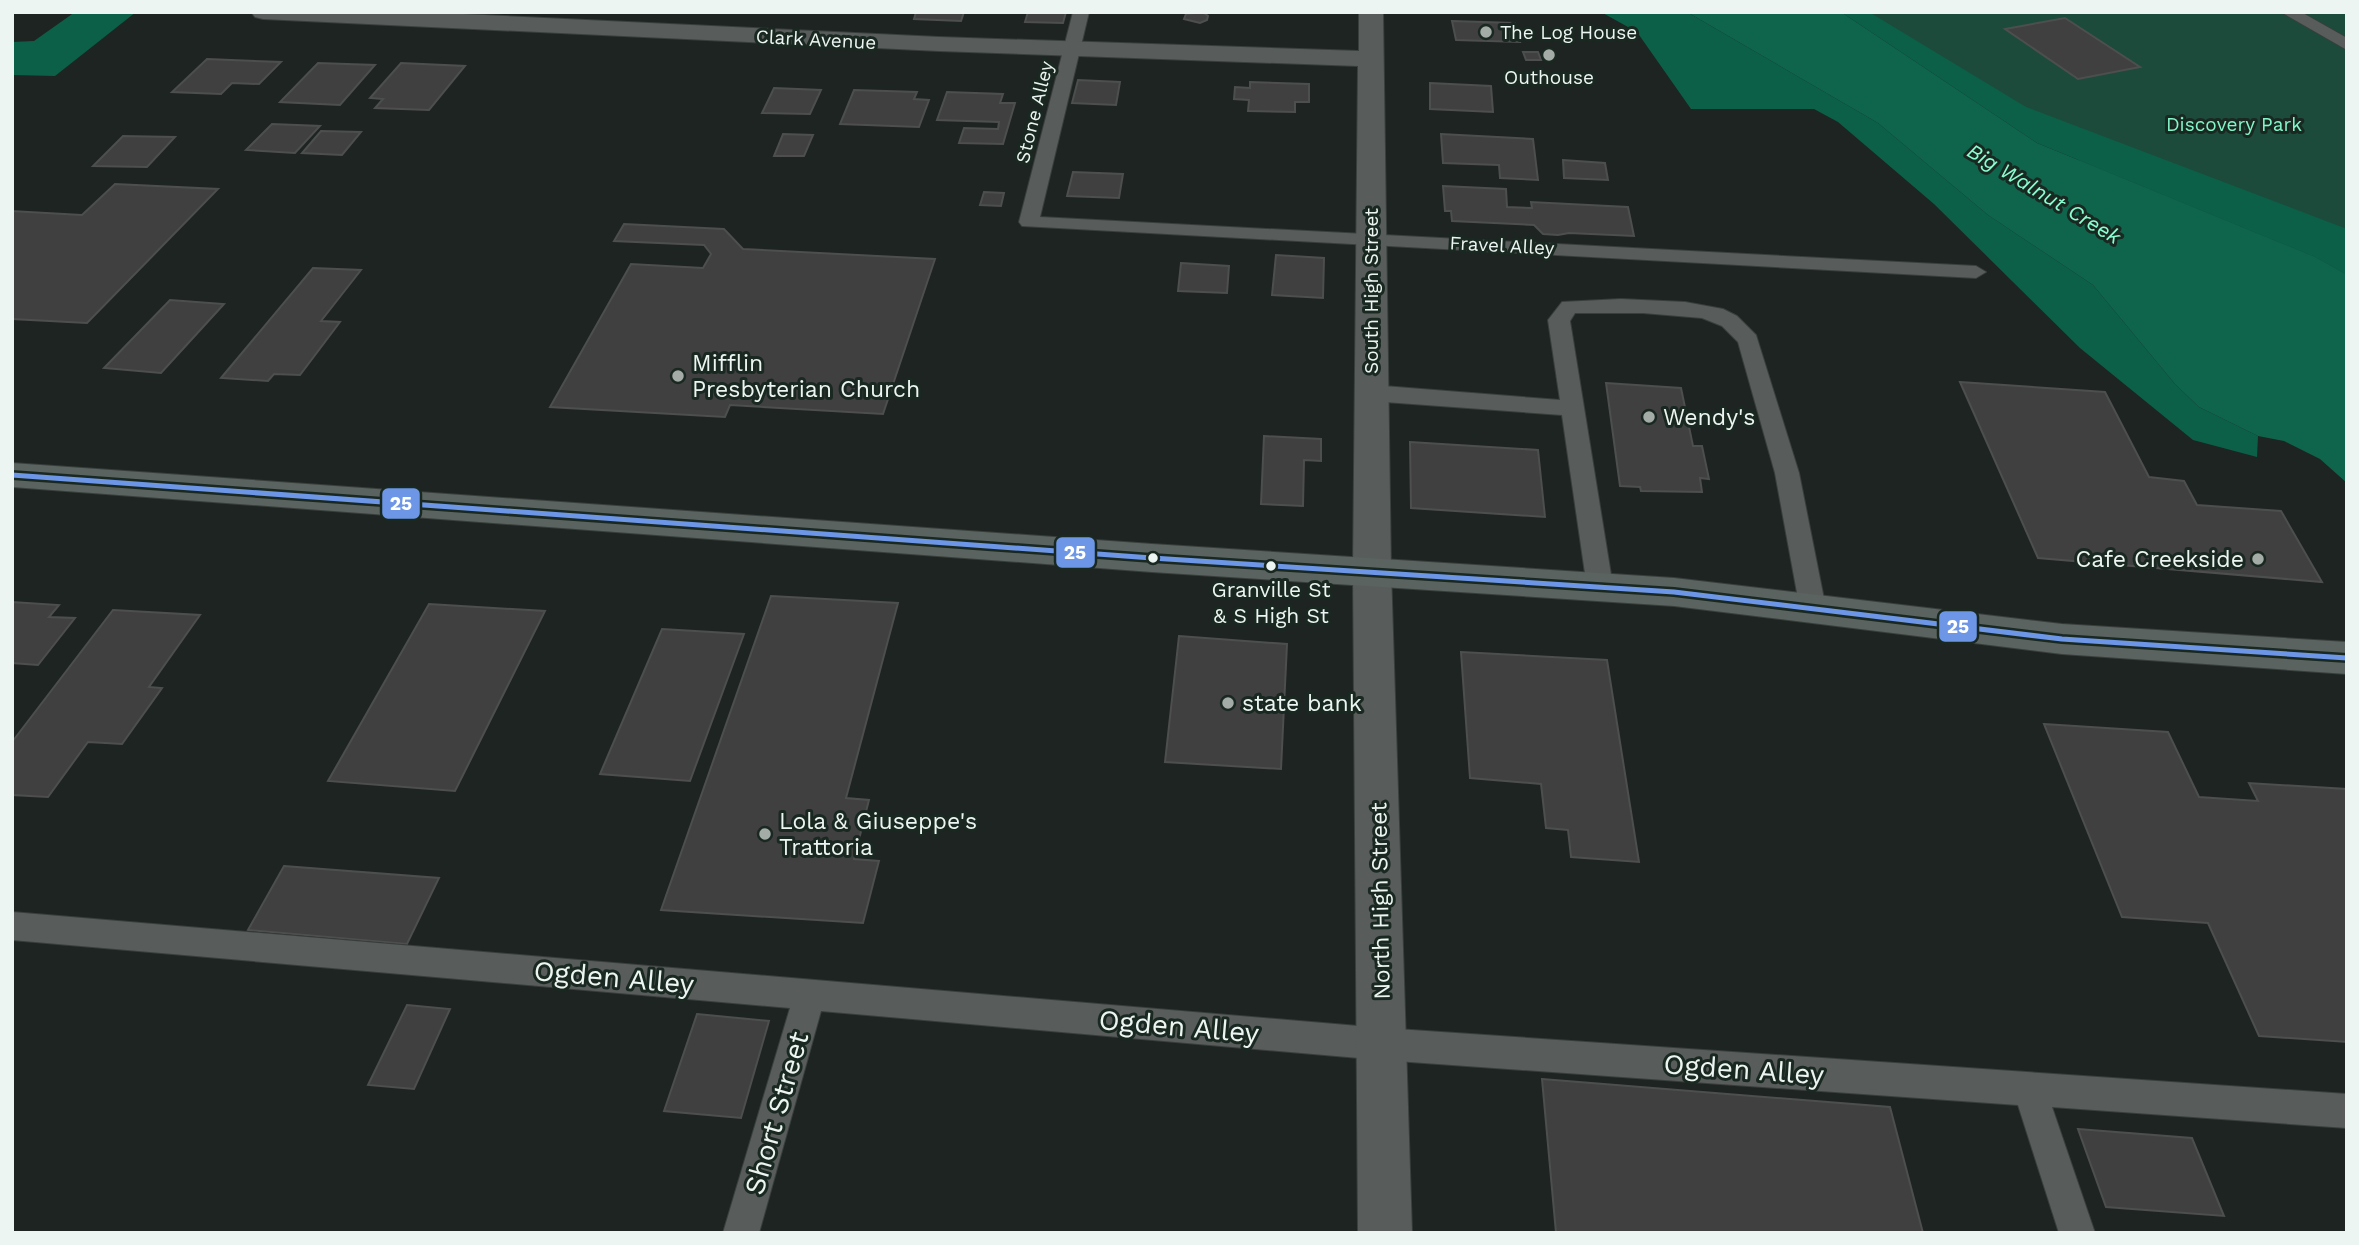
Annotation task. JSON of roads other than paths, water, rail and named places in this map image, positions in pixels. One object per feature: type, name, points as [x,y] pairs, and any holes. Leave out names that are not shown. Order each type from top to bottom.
[{"type":"main road","points":[[12,475],[1152,558],[1372,570],[1600,587],[2062,639],[2347,658]]},
{"type":"street","name":"Clark Avenue","points":[[263,12],[835,40],[1371,59]]},
{"type":"street","points":[[835,40],[848,12]]},
{"type":"street","name":"South High Street","points":[[1371,12],[1372,570]]},
{"type":"street","name":"North High Street","points":[[1372,570],[1385,1233]]},
{"type":"lane","name":"Stone Alley","points":[[1028,222],[1081,12]]},
{"type":"lane","points":[[2289,12],[2347,45]]},
{"type":"lane","name":"Fravel Alley","points":[[1028,222],[1976,272]]},
{"type":"lane","points":[[1600,587],[1559,320],[1569,307],[1589,305],[1690,311],[1715,314],[1734,324],[1748,340],[1763,383],[1787,473],[1813,609]]},
{"type":"lane","points":[[1371,393],[1571,408]]},
{"type":"lane","name":"Ogden Alley","points":[[12,926],[1382,1044],[2347,1111]]},
{"type":"lane","name":"Short Street","points":[[741,1233],[810,994]]},
{"type":"lane","points":[[2029,1088],[2077,1233]]},
{"type":"water","name":"Big Walnut Creek","points":[[1687,12],[1841,12],[2037,143],[2315,257],[2347,275],[2347,483],[2320,459],[2284,441],[2258,436],[2199,407],[2175,384],[2093,285],[1988,215],[1878,123]]},
{"type":"place","name":"The Log House","points":[[1486,32]]},
{"type":"place","name":"Outhouse","points":[[1549,55]]},
{"type":"place","name":"Mifflin Presbyterian Church","points":[[678,376]]},
{"type":"place","name":"Wendy's","points":[[1649,417]]},
{"type":"place","name":"Cafe Creekside","points":[[2258,559]]},
{"type":"place","name":"Granville St & S High St","points":[[1271,566]]},
{"type":"place","name":"state bank","points":[[1228,703]]},
{"type":"place","name":"Lola & Giuseppe's Trattoria","points":[[765,834]]},
{"type":"park label","name":"Discovery Park","points":[[2234,124]]}]
